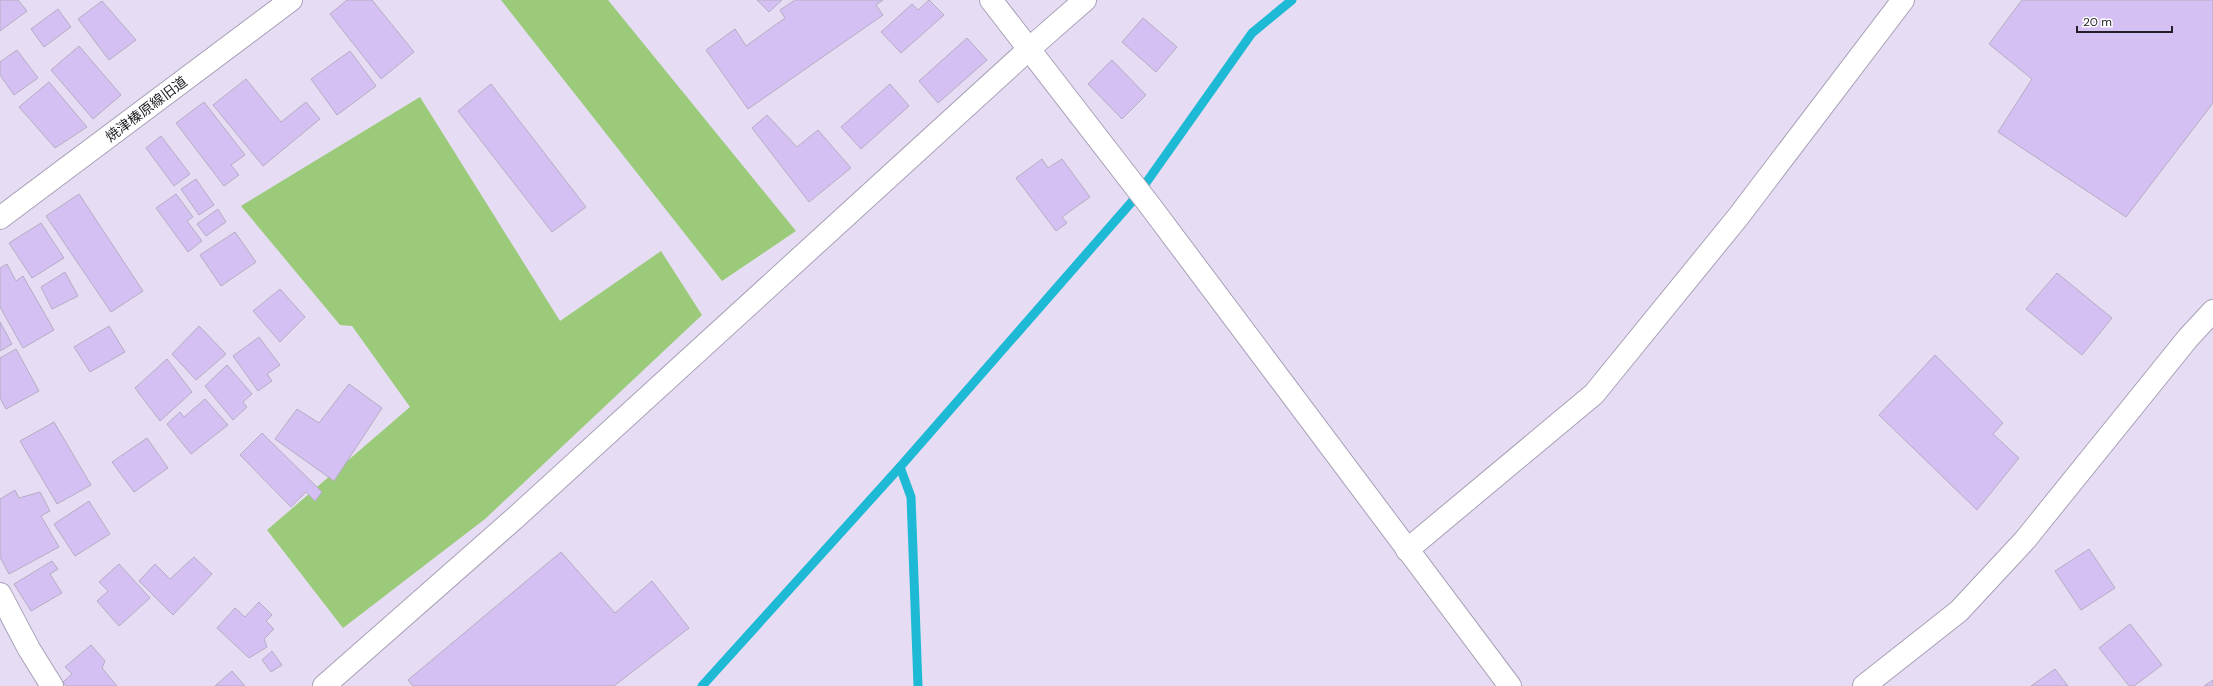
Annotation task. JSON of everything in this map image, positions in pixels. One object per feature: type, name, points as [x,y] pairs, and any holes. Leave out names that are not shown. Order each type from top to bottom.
[{"type":"street","name":"焼津榛原線旧道","points":[[2,213],[291,0]]},
{"type":"street","points":[[992,0],[1152,207],[1510,686]]},
{"type":"street","points":[[324,686],[515,518],[1029,49],[1085,0]]},
{"type":"street","points":[[1407,550],[1594,394],[1738,217],[1903,0]]},
{"type":"street","points":[[1864,686],[1959,611],[2025,540],[2188,338],[2213,311]]},
{"type":"street","points":[[0,594],[29,649],[52,686]]},
{"type":"green space","points":[[501,0],[608,0],[796,231],[722,281]]},
{"type":"green space","points":[[420,97],[560,321],[661,251],[702,315],[485,519],[343,628],[267,530],[410,407],[352,326],[340,325],[241,206]]},
{"type":"building","points":[[0,0],[18,0],[27,11],[0,31]]},
{"type":"building","points":[[347,0],[372,0],[414,52],[381,79],[330,14]]},
{"type":"building","points":[[757,0],[782,0],[769,12]]},
{"type":"building","points":[[795,0],[883,0],[876,5],[883,15],[748,109],[706,50],[735,29],[746,46],[785,18],[780,10]]},
{"type":"building","points":[[929,0],[944,15],[901,53],[881,32],[912,4],[918,10]]},
{"type":"building","points":[[2022,0],[2213,0],[2213,103],[2126,217],[1998,132],[2032,79],[1989,44]]},
{"type":"building","points":[[102,1],[136,40],[109,60],[78,19]]},
{"type":"building","points":[[58,9],[71,27],[44,47],[31,29]]},
{"type":"building","points":[[1143,18],[1177,47],[1156,72],[1122,42]]},
{"type":"building","points":[[967,38],[987,60],[938,103],[919,81]]},
{"type":"building","points":[[79,46],[121,95],[93,119],[51,70]]},
{"type":"building","points":[[17,50],[38,78],[14,95],[0,75],[0,62]]},
{"type":"building","points":[[350,51],[376,86],[337,115],[311,79]]},
{"type":"building","points":[[1112,60],[1146,95],[1122,119],[1088,84]]},
{"type":"building","points":[[246,79],[281,122],[306,102],[320,119],[263,166],[213,105]]},
{"type":"building","points":[[49,82],[87,127],[55,148],[19,107]]},
{"type":"building","points":[[491,84],[586,207],[552,232],[458,111]]},
{"type":"building","points":[[890,84],[909,106],[861,149],[841,127]]},
{"type":"building","points":[[204,102],[245,155],[231,165],[239,175],[224,186],[176,123]]},
{"type":"building","points":[[767,115],[797,147],[818,130],[851,168],[809,202],[752,128]]},
{"type":"building","points":[[161,136],[190,174],[174,186],[146,148]]},
{"type":"building","points":[[1042,159],[1048,168],[1062,159],[1090,197],[1062,217],[1067,223],[1056,231],[1016,178]]},
{"type":"building","points":[[196,179],[214,205],[199,215],[181,189]]},
{"type":"building","points":[[79,194],[143,291],[111,312],[46,216]]},
{"type":"building","points":[[176,194],[193,217],[187,221],[202,241],[188,252],[156,208]]},
{"type":"building","points":[[218,209],[226,222],[206,236],[197,224]]},
{"type":"building","points":[[41,223],[64,258],[32,278],[9,243]]},
{"type":"building","points":[[235,232],[256,262],[221,286],[200,255]]},
{"type":"building","points":[[7,264],[16,281],[23,276],[54,330],[23,348],[0,307],[0,268]]},
{"type":"building","points":[[65,272],[78,296],[52,309],[41,287]]},
{"type":"building","points":[[2057,273],[2112,318],[2082,355],[2026,309]]},
{"type":"building","points":[[280,289],[305,317],[280,342],[253,311]]},
{"type":"building","points":[[0,322],[12,344],[0,351]]},
{"type":"building","points":[[109,326],[125,352],[90,372],[74,347]]},
{"type":"building","points":[[199,326],[226,354],[196,380],[172,354]]},
{"type":"building","points":[[259,337],[280,365],[267,374],[272,381],[258,391],[233,356]]},
{"type":"building","points":[[16,349],[39,391],[6,409],[0,398],[0,358]]},
{"type":"building","points":[[1935,355],[2003,423],[1993,434],[2019,458],[1977,510],[1879,415]]},
{"type":"building","points":[[167,359],[192,392],[160,421],[135,388]]},
{"type":"building","points":[[227,365],[252,394],[243,402],[247,407],[233,420],[205,386]]},
{"type":"building","points":[[349,384],[382,408],[334,481],[275,439],[297,409],[319,423]]},
{"type":"building","points":[[205,399],[228,425],[191,454],[167,424],[180,412],[184,417]]},
{"type":"building","points":[[54,422],[91,485],[57,504],[20,441]]},
{"type":"building","points":[[262,433],[322,492],[315,501],[306,492],[291,507],[240,455]]},
{"type":"building","points":[[147,438],[168,468],[134,492],[112,462]]},
{"type":"building","points":[[15,490],[19,498],[40,492],[50,511],[41,516],[59,547],[9,574],[0,557],[0,499]]},
{"type":"building","points":[[89,501],[110,534],[75,556],[54,524]]},
{"type":"building","points":[[2089,549],[2115,588],[2081,610],[2055,571]]},
{"type":"building","points":[[561,552],[615,613],[652,581],[689,628],[614,686],[413,686],[408,680]]},
{"type":"building","points":[[194,557],[212,574],[173,615],[139,581],[155,564],[170,579]]},
{"type":"building","points":[[52,561],[58,569],[50,574],[62,593],[31,611],[14,584]]},
{"type":"building","points":[[119,564],[150,598],[119,626],[97,601],[108,591],[99,582]]},
{"type":"building","points":[[259,602],[272,615],[266,621],[274,629],[264,639],[267,647],[249,658],[217,628],[235,608],[245,617]]},
{"type":"building","points":[[2130,624],[2162,665],[2134,686],[2129,686],[2099,648]]},
{"type":"building","points":[[91,645],[105,661],[102,668],[117,686],[66,686],[63,682],[72,674],[65,667]]},
{"type":"building","points":[[272,651],[282,665],[271,672],[262,660]]},
{"type":"building","points":[[2055,669],[2068,686],[2031,686]]},
{"type":"building","points":[[232,671],[245,686],[215,686]]},
{"type":"building","points":[[2213,680],[2213,686],[2204,686]]},
{"type":"waterway","points":[[702,686],[900,467],[1136,197],[1252,33],[1292,0]]},
{"type":"waterway","points":[[900,467],[911,497],[918,686]]}]
